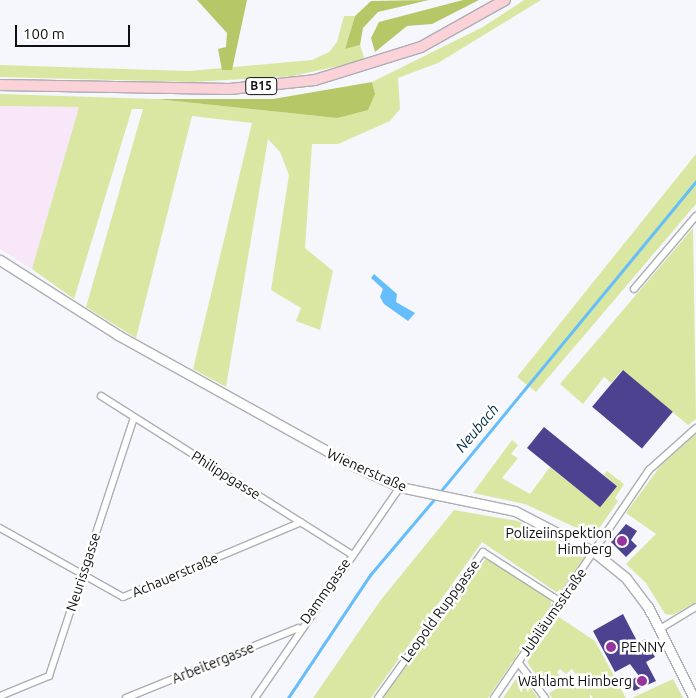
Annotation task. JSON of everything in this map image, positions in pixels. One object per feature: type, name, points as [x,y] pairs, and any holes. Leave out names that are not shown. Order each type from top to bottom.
[{"type":"main road","name":"B15","points":[[0,85],[230,89],[315,80],[421,47],[505,0]]},
{"type":"street","points":[[634,289],[696,218]]},
{"type":"street","name":"Wienerstraße","points":[[0,260],[118,335],[305,440],[400,487],[531,517],[594,552],[626,578],[660,629],[694,698]]},
{"type":"street","name":"Philippgasse","points":[[101,396],[352,554]]},
{"type":"street","name":"Neurissgasse","points":[[0,696],[49,676],[134,418]]},
{"type":"street","name":"Jubiläumsstraße","points":[[494,698],[649,470],[696,428]]},
{"type":"street","name":"Dammgasse","points":[[254,698],[299,628],[400,487]]},
{"type":"street","name":"Achauerstraße","points":[[0,528],[122,597],[301,522]]},
{"type":"street","name":"Leopold Ruppgasse","points":[[378,698],[483,552],[560,602]]},
{"type":"street","points":[[660,629],[696,607]]},
{"type":"street","name":"Arbeitergasse","points":[[126,698],[299,628]]},
{"type":"street","points":[[518,662],[545,698]]},
{"type":"shaded area","points":[[0,106],[79,107],[32,269],[0,249]]},
{"type":"green space","points":[[197,0],[247,0],[232,70],[222,70],[218,49],[226,47],[227,33]]},
{"type":"green space","points":[[429,0],[378,12],[363,28],[360,45],[345,49],[355,16],[371,1]]},
{"type":"green space","points":[[463,0],[479,0],[432,24],[407,26],[375,52],[371,38],[379,22]]},
{"type":"green space","points":[[524,0],[541,0],[438,63],[398,78],[400,109],[390,121],[338,144],[312,144],[305,248],[333,271],[320,330],[296,321],[301,308],[271,290],[289,175],[280,152],[268,139],[226,387],[193,369],[252,123],[192,116],[136,338],[86,307],[143,109],[132,109],[74,299],[32,269],[79,107],[0,106],[0,94],[156,99],[337,118],[375,94],[372,82],[483,27]]},
{"type":"green space","points":[[344,16],[355,16],[345,49],[360,45],[365,60],[293,76],[192,82],[0,77],[0,65],[189,71],[312,60],[329,52],[337,42]]},
{"type":"green space","points":[[372,82],[375,94],[368,110],[337,118],[156,99],[273,99]]},
{"type":"green space","points":[[696,154],[696,204],[536,392],[517,377]]},
{"type":"green space","points":[[693,228],[696,419],[688,425],[622,370],[611,383],[604,377],[583,404],[560,384]]},
{"type":"green space","points":[[696,434],[696,602],[673,615],[665,614],[646,583],[626,564],[656,534],[626,513],[661,465]]},
{"type":"green space","points":[[512,440],[518,445],[511,454],[518,458],[502,478],[530,494],[550,467],[600,507],[617,486],[604,475],[607,471],[624,484],[615,498],[618,501],[594,536],[525,504],[473,493]]},
{"type":"green space","points":[[454,510],[518,521],[585,556],[561,591],[556,592],[482,542],[371,698],[313,698],[380,601]]},
{"type":"green space","points":[[487,557],[551,600],[551,605],[488,698],[383,698]]},
{"type":"green space","points":[[559,617],[595,641],[626,698],[593,698],[590,694],[590,698],[552,698],[549,693],[578,677],[572,669],[566,674],[560,669],[557,672],[561,678],[546,689],[527,662]]},
{"type":"green space","points":[[520,673],[538,698],[503,698]]},
{"type":"green space","points":[[673,679],[683,698],[632,698]]},
{"type":"water","points":[[374,274],[397,294],[396,302],[415,313],[408,321],[384,304],[380,297],[383,289],[371,278]]},
{"type":"building","points":[[623,370],[673,412],[642,449],[592,407]]},
{"type":"building","points":[[544,427],[617,486],[600,507],[527,448]]},
{"type":"building","name":"Polizeiinspektion Himberg","points":[[626,524],[637,531],[631,540],[637,546],[626,557],[611,542]]},
{"type":"building","points":[[623,614],[638,643],[645,639],[655,657],[646,662],[656,681],[634,691],[629,681],[639,676],[630,664],[615,672],[593,631]]},
{"type":"waterway","name":"Neubach","points":[[440,492],[696,181]]},
{"type":"waterway","name":"Neubach","points":[[288,698],[370,575],[437,496]]},
{"type":"place","name":"Polizeiinspektion Himberg","points":[[622,541]]},
{"type":"place","name":"PENNY","points":[[611,647]]},
{"type":"place","name":"Wählamt Himberg","points":[[642,681]]}]
